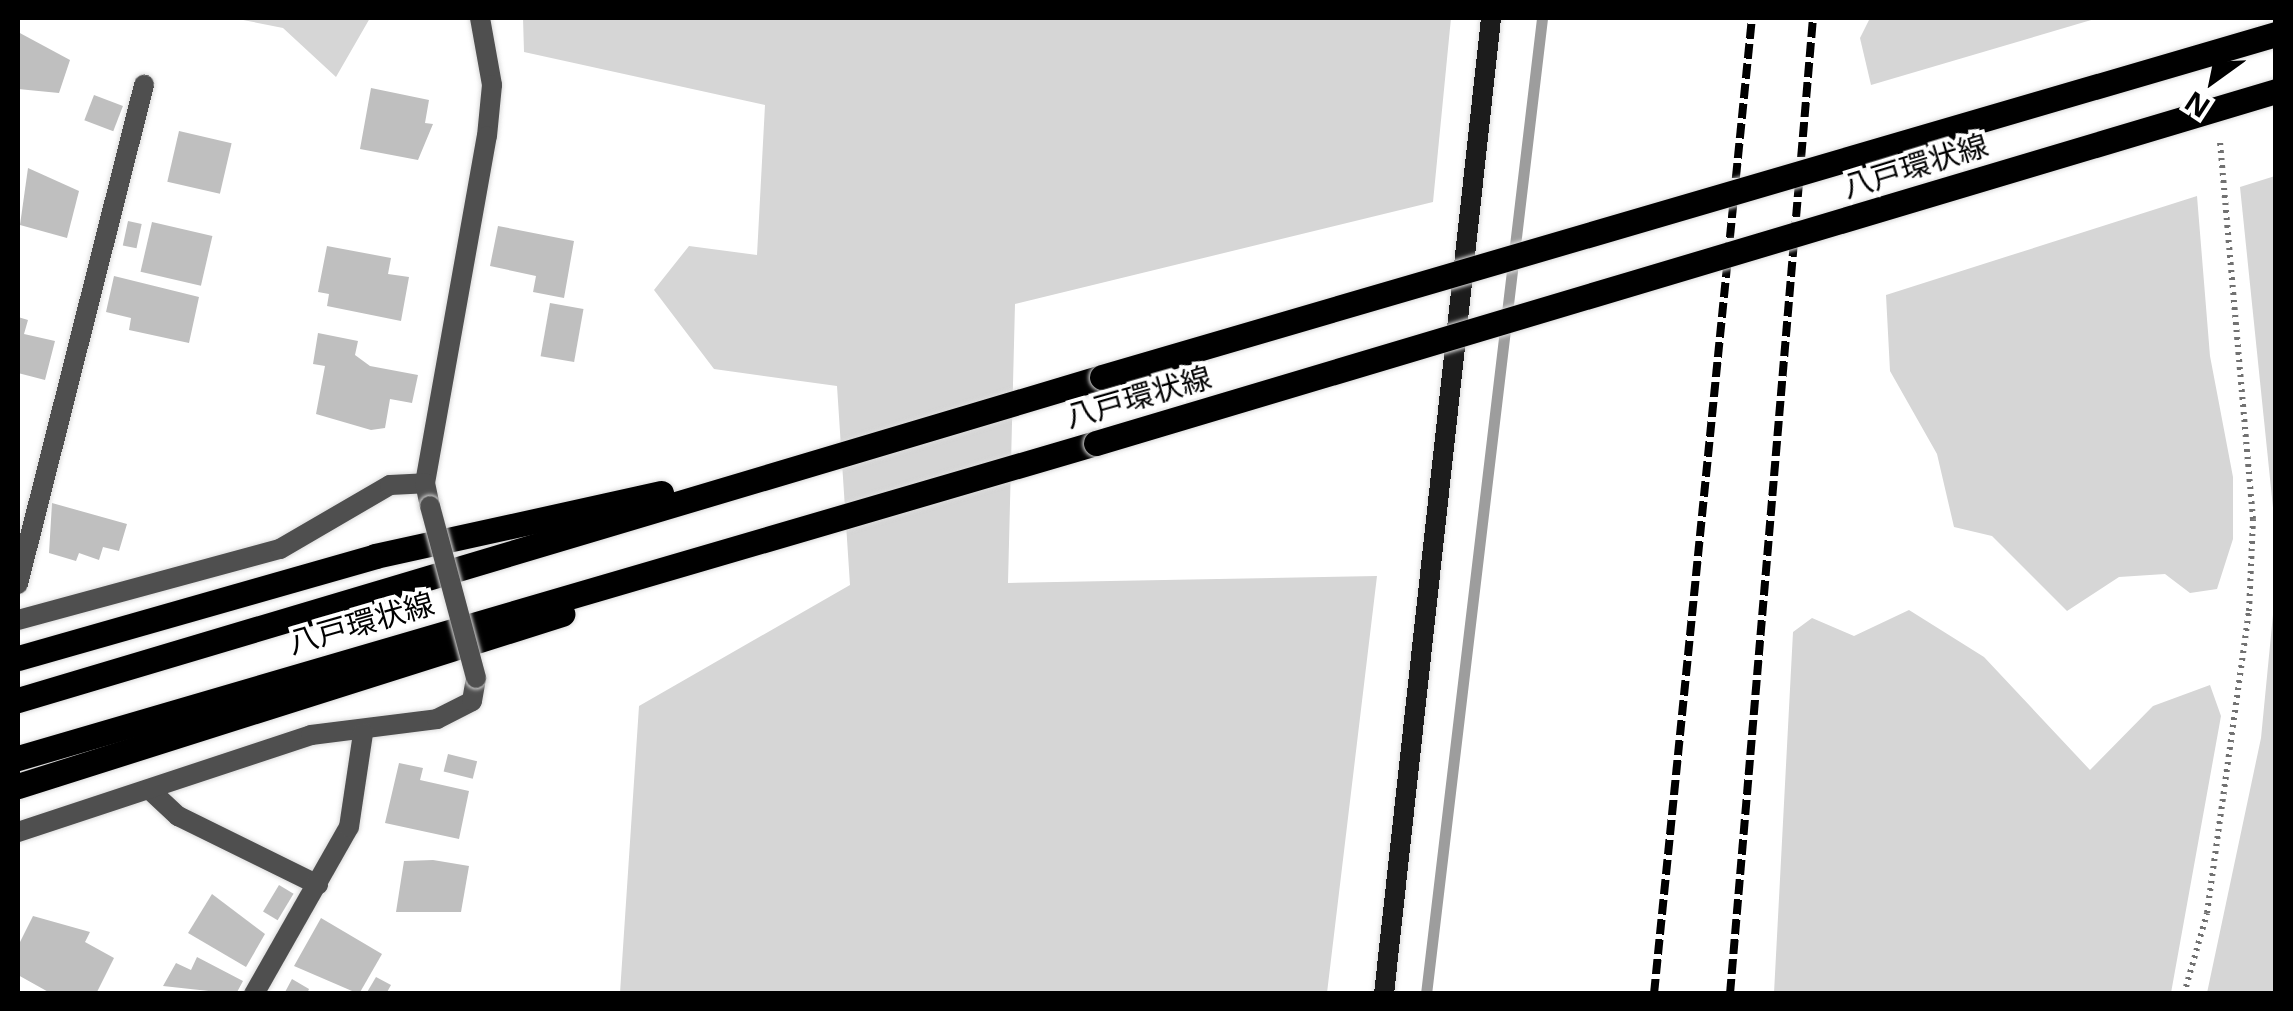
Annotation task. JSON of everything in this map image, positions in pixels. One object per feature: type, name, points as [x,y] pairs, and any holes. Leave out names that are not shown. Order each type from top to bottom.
[{"type":"main road","name":"八戸環状線","points":[[18,700],[1102,377],[2276,34]]},
{"type":"main road","name":"八戸環状線","points":[[18,758],[1096,443],[2276,90]]},
{"type":"main road","points":[[18,658],[375,556],[856,450]]},
{"type":"main road","points":[[18,786],[398,670],[792,530]]},
{"type":"street","points":[[18,832],[311,735],[364,733],[437,719],[472,701],[476,678],[425,483],[487,136],[492,84],[480,18]]},
{"type":"street","points":[[1384,994],[1491,18]]},
{"type":"street","points":[[18,584],[144,85]]},
{"type":"street","points":[[18,620],[280,549],[390,484],[425,483]]},
{"type":"street","points":[[254,994],[318,884],[362,786],[364,733]]},
{"type":"street","points":[[151,791],[178,816],[318,884]]},
{"type":"path","points":[[2184,994],[2235,743],[2253,519],[2218,116]]},
{"type":"shaded area","points":[[233,18],[370,18],[336,77],[283,28]]},
{"type":"shaded area","points":[[523,18],[1451,18],[1433,202],[1015,304],[1008,583],[1377,576],[1327,993],[620,993],[639,706],[850,585],[837,386],[714,369],[654,290],[689,246],[757,255],[765,105],[524,52]]},
{"type":"shaded area","points":[[1870,18],[2098,18],[1871,85],[1860,38]]},
{"type":"shaded area","points":[[2276,176],[2275,527],[2240,187]]},
{"type":"shaded area","points":[[2197,196],[2210,356],[2233,477],[2233,539],[2217,589],[2190,593],[2165,574],[2119,577],[2067,611],[1992,536],[1954,527],[1937,454],[1890,371],[1886,295]]},
{"type":"shaded area","points":[[2275,594],[2275,993],[2207,993],[2261,738]]},
{"type":"shaded area","points":[[1909,610],[1984,657],[2090,770],[2153,706],[2210,685],[2221,716],[2171,993],[1774,993],[1793,632],[1812,618],[1854,636]]},
{"type":"building","points":[[18,32],[70,60],[59,93],[18,89]]},
{"type":"building","points":[[371,88],[429,100],[425,123],[433,124],[418,160],[360,149]]},
{"type":"building","points":[[94,95],[123,106],[113,131],[84,120]]},
{"type":"building","points":[[179,131],[232,143],[220,194],[167,182]]},
{"type":"building","points":[[28,168],[79,191],[67,238],[20,225]]},
{"type":"building","points":[[128,221],[142,224],[136,248],[123,245]]},
{"type":"building","points":[[152,222],[212,236],[201,286],[141,272]]},
{"type":"building","points":[[498,226],[574,241],[564,298],[533,292],[536,276],[490,266]]},
{"type":"building","points":[[327,246],[391,258],[388,274],[409,277],[401,321],[327,306],[329,294],[318,292]]},
{"type":"building","points":[[114,276],[199,297],[189,343],[129,330],[131,318],[106,312]]},
{"type":"building","points":[[550,303],[583,309],[574,362],[541,356]]},
{"type":"building","points":[[18,317],[28,320],[24,334],[55,341],[45,380],[18,373]]},
{"type":"building","points":[[318,333],[358,341],[355,355],[370,366],[418,375],[412,403],[390,399],[385,428],[371,430],[316,414],[325,366],[313,364]]},
{"type":"building","points":[[52,503],[127,524],[119,551],[103,547],[99,560],[79,553],[76,561],[49,553]]},
{"type":"building","points":[[448,754],[477,761],[473,779],[444,771]]},
{"type":"building","points":[[399,763],[423,768],[420,780],[469,791],[459,839],[385,823]]},
{"type":"building","points":[[433,860],[469,866],[461,912],[396,912],[404,861]]},
{"type":"building","points":[[279,885],[294,894],[278,920],[263,912]]},
{"type":"building","points":[[212,894],[265,934],[246,967],[188,933]]},
{"type":"building","points":[[33,916],[90,932],[85,942],[114,958],[96,994],[52,994],[18,975],[18,946]]},
{"type":"building","points":[[321,918],[382,954],[359,994],[294,966]]},
{"type":"building","points":[[197,957],[243,981],[236,994],[163,986],[176,963],[191,970]]},
{"type":"building","points":[[376,977],[391,985],[386,994],[366,994]]},
{"type":"building","points":[[292,979],[309,989],[307,994],[284,994]]},
{"type":"waterway","points":[[1426,994],[1542,18]]},
{"type":"railway","points":[[1654,994],[1752,18]]},
{"type":"railway","points":[[1730,994],[1813,18]]}]
